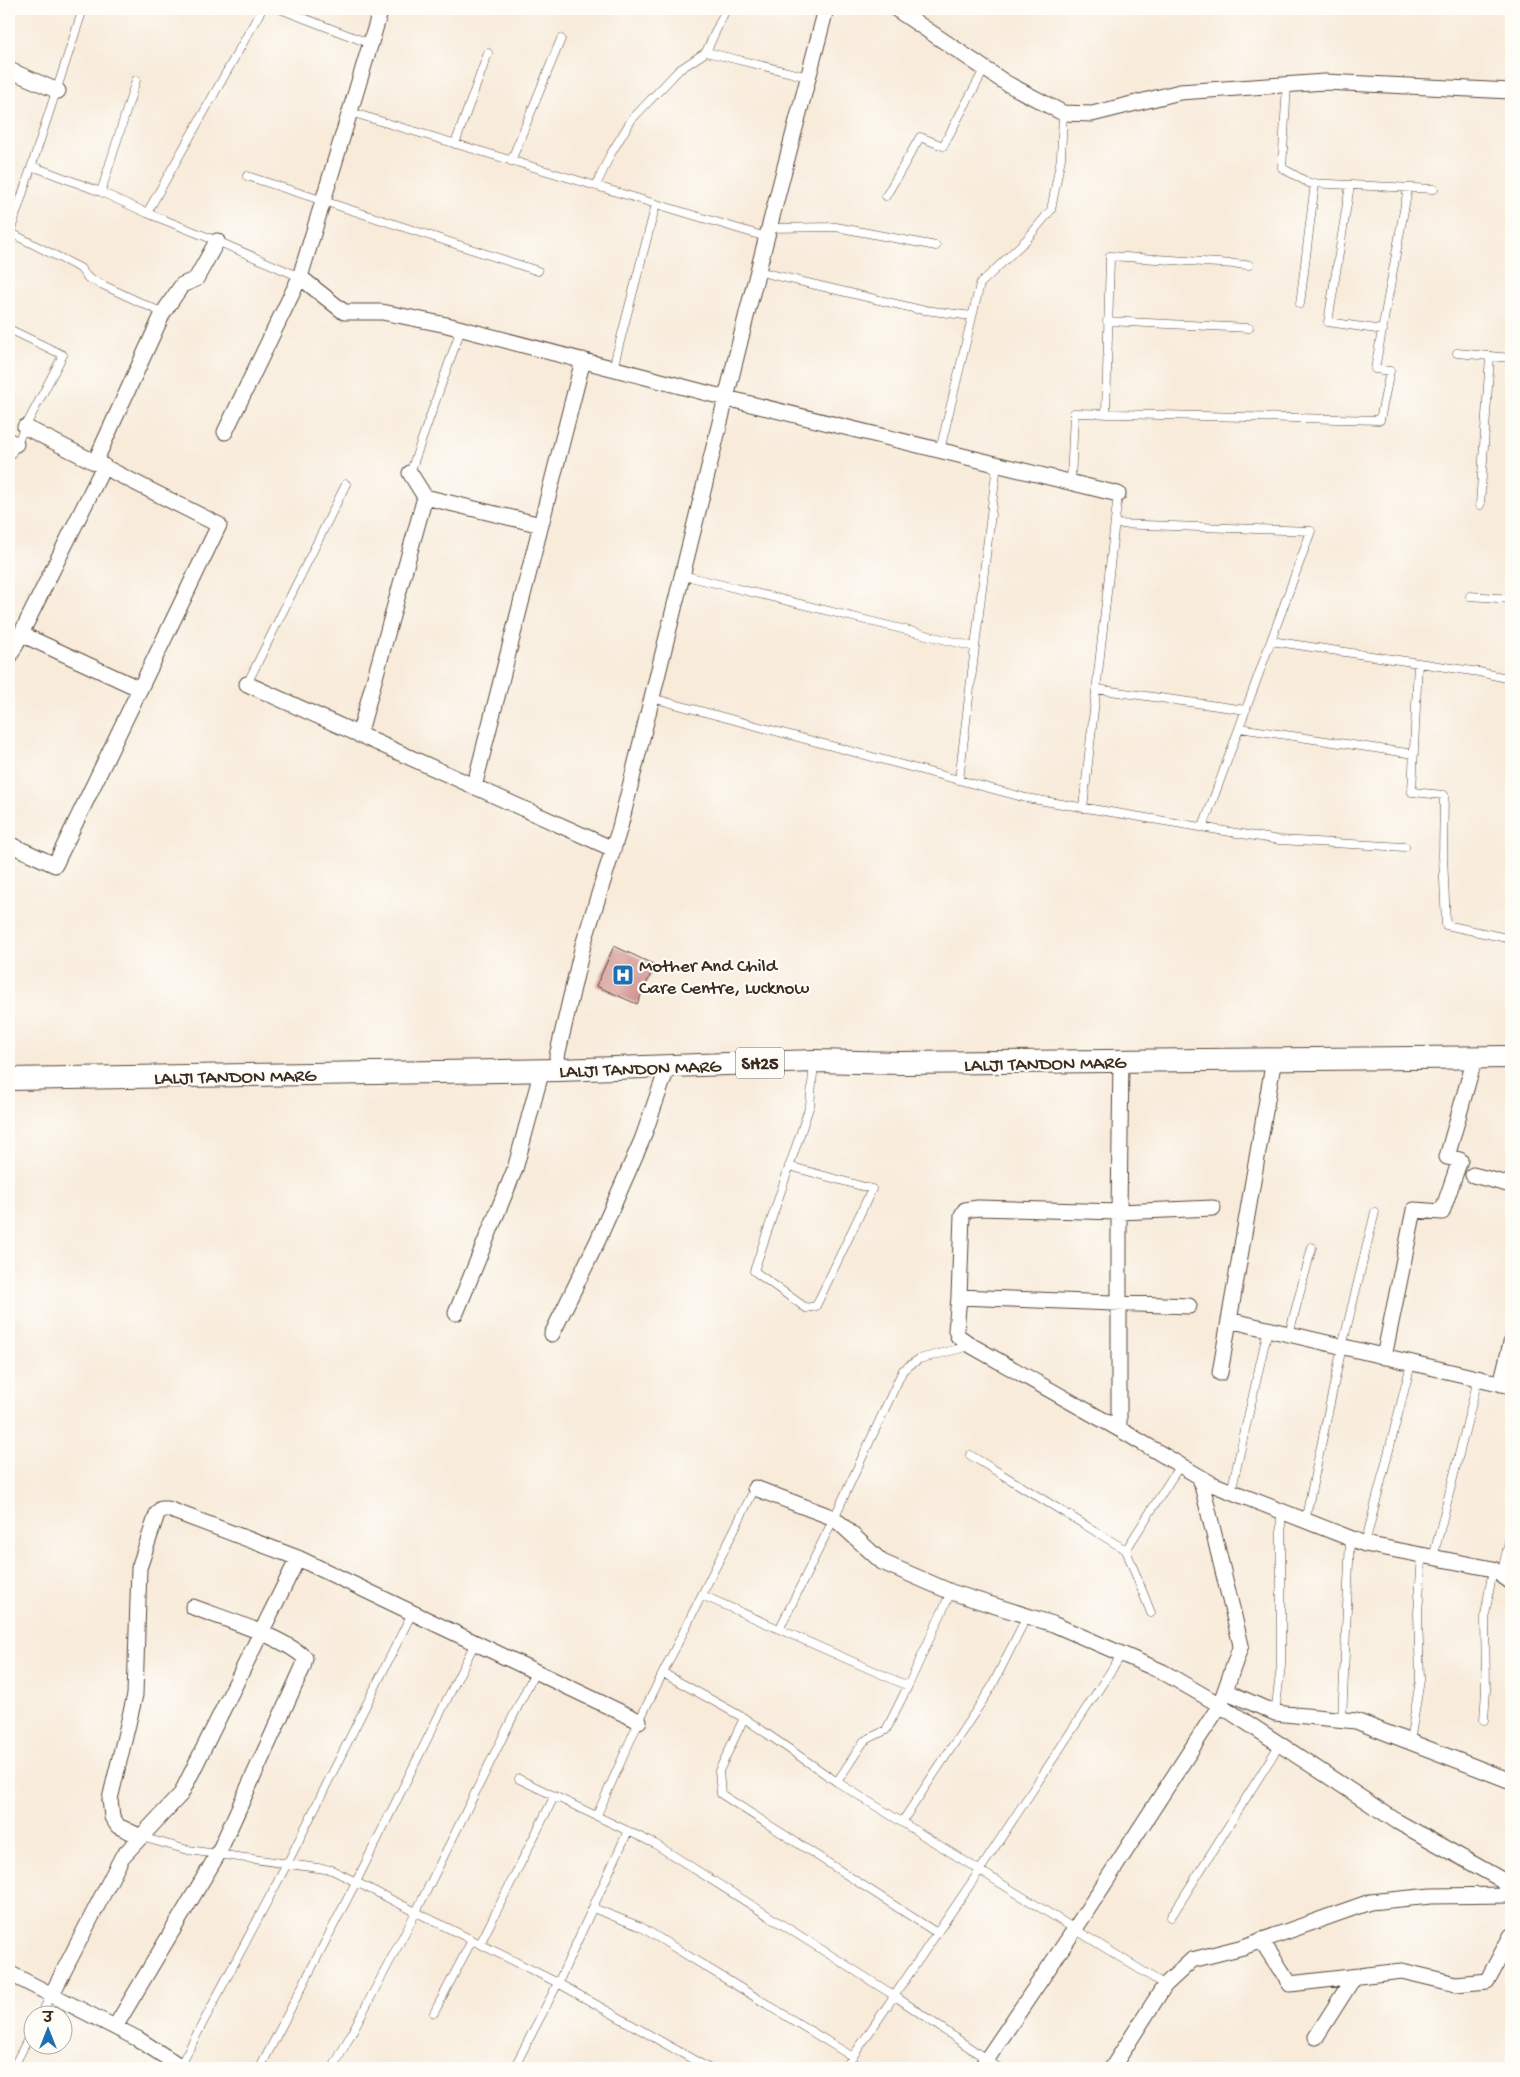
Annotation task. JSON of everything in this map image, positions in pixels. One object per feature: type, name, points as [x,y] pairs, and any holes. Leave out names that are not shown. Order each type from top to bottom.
[{"type":"main road","name":"LALJI TANDON MARG","points":[[10,1072],[553,1065],[812,1056],[1240,1054],[1511,1046]]},
{"type":"main road","name":"LALJI TANDON MARG","points":[[553,1065],[668,1066],[812,1056],[901,1063],[1121,1061],[1240,1054],[1274,1059],[1511,1057]]},
{"type":"street","points":[[225,432],[300,277],[381,9]]},
{"type":"street","points":[[456,1313],[515,1169],[553,1065],[583,945],[613,849],[767,232],[826,9]]},
{"type":"street","points":[[896,9],[1006,83],[1063,113],[1092,114],[1180,92],[1325,82],[1511,91]]},
{"type":"street","points":[[9,70],[58,91]]},
{"type":"street","points":[[9,658],[99,464],[164,313],[182,285],[196,279],[217,240]]},
{"type":"street","points":[[300,277],[344,312],[382,312],[461,329],[726,398],[1118,494]]},
{"type":"street","points":[[474,787],[583,360]]},
{"type":"street","points":[[9,844],[55,865],[219,525],[25,427]]},
{"type":"street","points":[[410,473],[425,497],[541,525]]},
{"type":"street","points":[[359,735],[425,497]]},
{"type":"street","points":[[21,634],[140,689]]},
{"type":"street","points":[[247,684],[613,849]]},
{"type":"street","points":[[1384,1357],[1414,1210],[1442,1212],[1460,1160],[1447,1157],[1475,1057]]},
{"type":"street","points":[[1220,1374],[1274,1059]]},
{"type":"street","points":[[1119,1429],[1121,1061]]},
{"type":"street","points":[[552,1334],[598,1240],[642,1140],[668,1066]]},
{"type":"street","points":[[1474,1174],[1511,1185]]},
{"type":"street","points":[[1213,1208],[1119,1212],[978,1208],[965,1210],[962,1215],[956,1330],[958,1336],[972,1346],[1212,1484],[1365,1544],[1502,1575]]},
{"type":"street","points":[[959,1297],[1119,1305],[1189,1306]]},
{"type":"street","points":[[1229,1320],[1506,1385],[1511,1343]]},
{"type":"street","points":[[989,2065],[1223,1698],[1241,1645],[1200,1477]]},
{"type":"street","points":[[755,1488],[834,1518],[882,1562],[951,1592],[1052,1624],[1223,1698],[1275,1713],[1356,1721],[1511,1781]]},
{"type":"street","points":[[141,1837],[118,1826],[112,1817],[110,1799],[135,1696],[139,1568],[157,1514],[161,1509],[168,1509],[298,1558],[639,1721]]},
{"type":"street","points":[[52,1994],[122,1857],[181,1794],[298,1558]]},
{"type":"street","points":[[115,2027],[218,1854],[303,1667],[305,1658],[299,1652],[261,1633],[193,1607]]},
{"type":"street","points":[[1223,1698],[1280,1744],[1398,1822],[1511,1885]]},
{"type":"street","points":[[1112,2068],[1165,1984],[1192,1960],[1261,1940],[1370,1902],[1430,1896],[1511,1895]]},
{"type":"street","points":[[1261,1940],[1290,1984],[1402,1971],[1456,1984],[1487,1981],[1511,1936]]},
{"type":"street","points":[[9,1973],[138,2039],[182,2067]]},
{"type":"street","points":[[1316,2037],[1354,1977]]},
{"type":"lane","points":[[83,9],[58,91],[9,232],[80,268],[88,278],[164,313]]},
{"type":"lane","points":[[147,213],[262,9]]},
{"type":"lane","points":[[280,9],[371,44]]},
{"type":"lane","points":[[596,186],[610,155],[632,119],[679,70],[706,52],[726,9]]},
{"type":"lane","points":[[511,161],[561,39]]},
{"type":"lane","points":[[706,52],[808,77]]},
{"type":"lane","points":[[455,144],[488,53]]},
{"type":"lane","points":[[886,196],[920,137],[943,146],[984,68]]},
{"type":"lane","points":[[101,192],[136,80]]},
{"type":"lane","points":[[1287,84],[1282,168],[1309,183],[1434,189]]},
{"type":"lane","points":[[350,112],[656,204],[767,232],[836,227],[936,246]]},
{"type":"lane","points":[[940,450],[980,284],[1027,238],[1051,210],[1062,158],[1063,113]]},
{"type":"lane","points":[[32,166],[217,240],[300,277]]},
{"type":"lane","points":[[247,176],[538,271]]},
{"type":"lane","points":[[1300,304],[1316,183]]},
{"type":"lane","points":[[1350,185],[1328,322],[1383,330]]},
{"type":"lane","points":[[1071,482],[1074,413],[1380,420],[1390,371],[1375,370],[1408,188]]},
{"type":"lane","points":[[613,368],[656,204]]},
{"type":"lane","points":[[1106,414],[1110,256],[1249,265]]},
{"type":"lane","points":[[758,271],[917,309],[972,316]]},
{"type":"lane","points":[[1108,321],[1249,328]]},
{"type":"lane","points":[[9,329],[63,355],[25,427],[12,443],[9,458]]},
{"type":"lane","points":[[410,473],[461,329]]},
{"type":"lane","points":[[1457,353],[1511,358]]},
{"type":"lane","points":[[1480,505],[1490,356]]},
{"type":"lane","points":[[959,780],[997,464]]},
{"type":"lane","points":[[247,684],[346,484]]},
{"type":"lane","points":[[1083,808],[1118,494]]},
{"type":"lane","points":[[1114,524],[1311,531],[1203,827]]},
{"type":"lane","points":[[682,574],[975,648]]},
{"type":"lane","points":[[1470,596],[1511,599]]},
{"type":"lane","points":[[1271,641],[1479,672],[1511,679]]},
{"type":"lane","points":[[1418,663],[1412,792],[1444,795],[1443,856],[1446,925],[1511,939]]},
{"type":"lane","points":[[1096,689],[1246,710]]},
{"type":"lane","points":[[652,698],[1026,798],[1279,840],[1405,847]]},
{"type":"lane","points":[[1239,728],[1414,754]]},
{"type":"lane","points":[[789,1166],[872,1189],[816,1306],[812,1308],[806,1308],[754,1271],[789,1166],[810,1104],[812,1056]]},
{"type":"lane","points":[[1305,1521],[1342,1347],[1375,1212]]},
{"type":"lane","points":[[1289,1334],[1312,1247]]},
{"type":"lane","points":[[1231,1492],[1268,1329]]},
{"type":"lane","points":[[780,1628],[903,1370],[919,1359],[972,1346]]},
{"type":"lane","points":[[1365,1544],[1411,1364]]},
{"type":"lane","points":[[1410,1742],[1420,1680],[1418,1613],[1428,1557],[1478,1379]]},
{"type":"lane","points":[[970,1455],[1126,1550],[1151,1613]]},
{"type":"lane","points":[[1126,1550],[1180,1465]]},
{"type":"lane","points":[[597,1815],[639,1721],[755,1488]]},
{"type":"lane","points":[[1275,1713],[1281,1666],[1281,1511]]},
{"type":"lane","points":[[1484,1720],[1486,1690],[1485,1615],[1502,1575],[1511,1533]]},
{"type":"lane","points":[[1342,1720],[1350,1538]]},
{"type":"lane","points":[[837,1782],[864,1741],[886,1730],[951,1592]]},
{"type":"lane","points":[[702,1595],[908,1686]]},
{"type":"lane","points":[[182,2067],[288,1864],[412,1613]]},
{"type":"lane","points":[[902,1822],[991,1688],[1028,1616]]},
{"type":"lane","points":[[260,2068],[356,1882],[475,1643]]},
{"type":"lane","points":[[845,2068],[938,1934],[1122,1654]]},
{"type":"lane","points":[[333,2068],[416,1912],[535,1672]]},
{"type":"lane","points":[[663,1673],[744,1718],[837,1782],[1165,1984]]},
{"type":"lane","points":[[744,1718],[719,1771],[721,1794],[938,1934]]},
{"type":"lane","points":[[1171,1917],[1280,1744]]},
{"type":"lane","points":[[519,1779],[655,1844],[895,1996],[989,2065]]},
{"type":"lane","points":[[480,1944],[554,1797]]},
{"type":"lane","points":[[514,2068],[558,1983],[628,1831]]},
{"type":"lane","points":[[141,1837],[188,1850],[332,1870],[558,1983],[708,2068]]},
{"type":"lane","points":[[593,1908],[641,1927],[853,2057]]},
{"type":"lane","points":[[434,2013],[472,1940]]},
{"type":"lane","points":[[46,2004],[52,1994]]},
{"type":"lane","points":[[13,2068],[22,2050]]},
{"type":"building","points":[[614,946],[655,965],[637,1004],[596,986]]},
{"type":"place","name":"Mother And Child Care Centre, Lucknow","points":[[623,975]]}]
